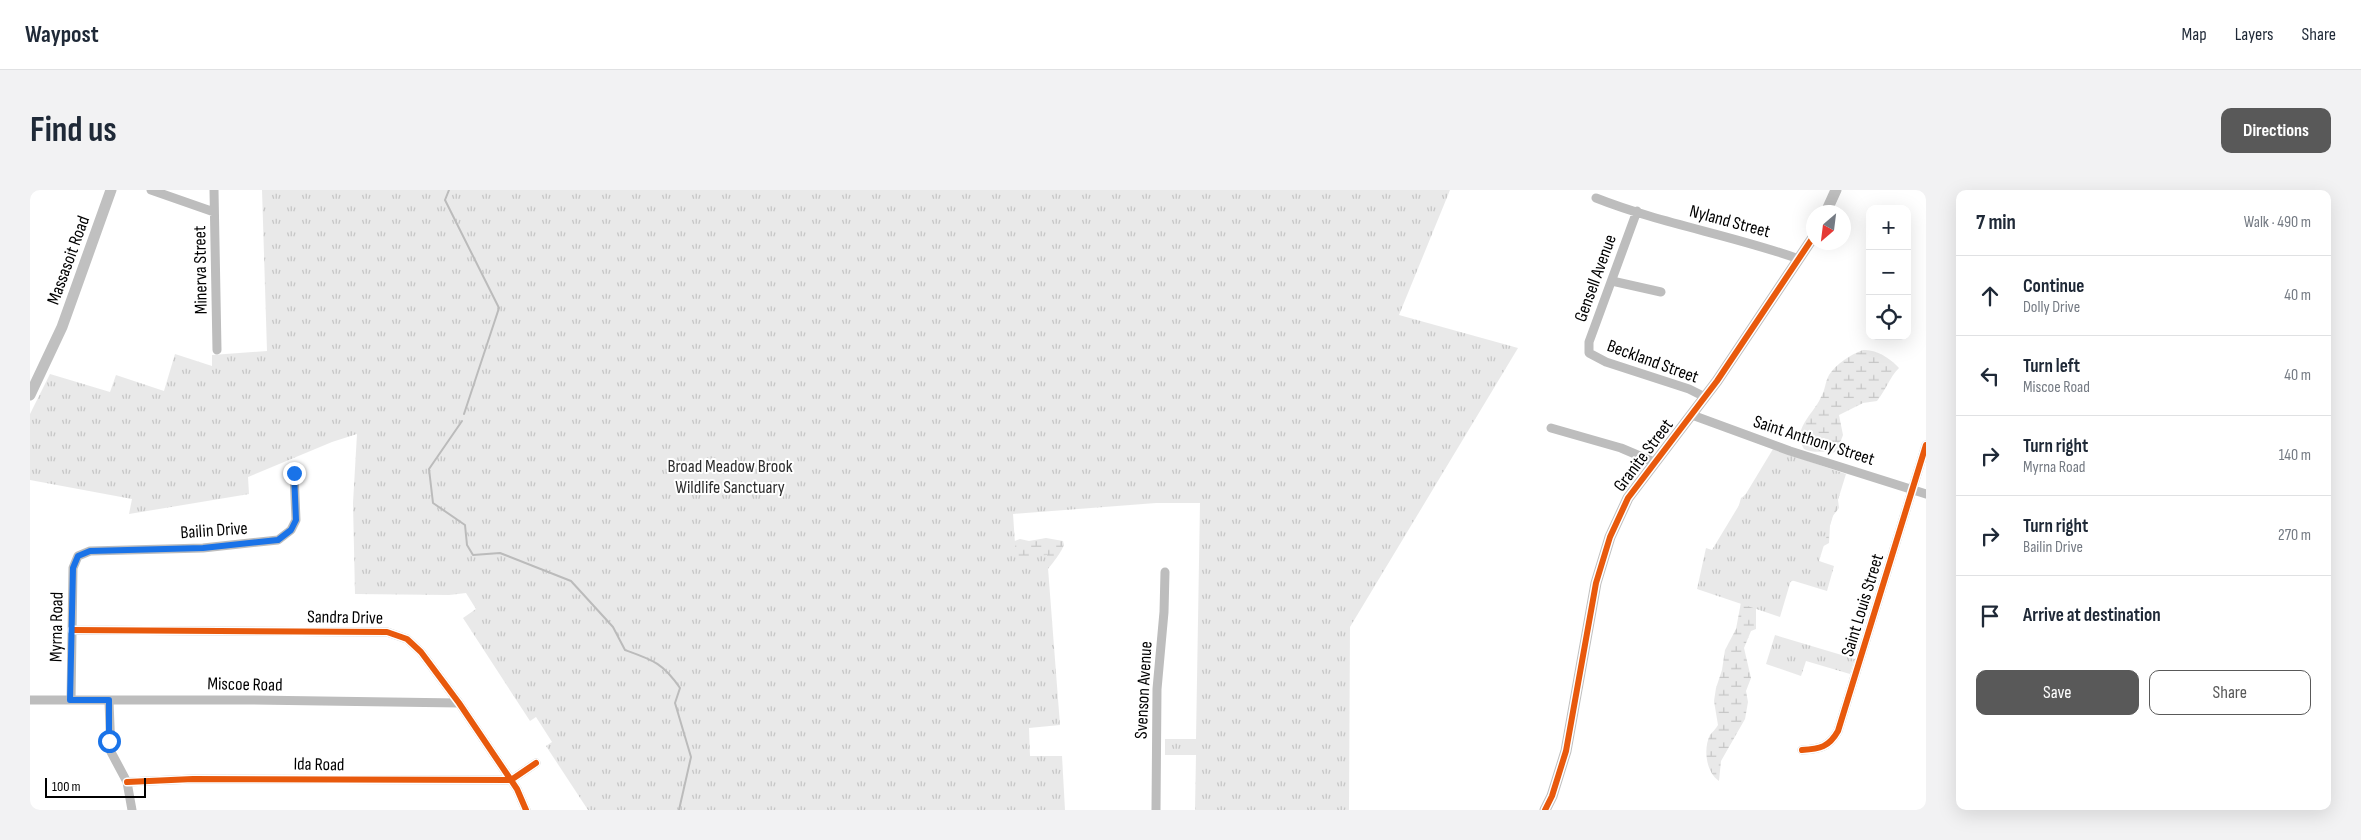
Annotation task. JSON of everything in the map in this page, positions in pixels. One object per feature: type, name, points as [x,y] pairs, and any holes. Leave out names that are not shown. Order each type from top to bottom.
[{"type":"street","name":"Massasoit Road","points":[[30,396],[62,327],[110,190]]},
{"type":"street","points":[[151,190],[214,212]]},
{"type":"street","name":"Minerva Street","points":[[214,190],[217,350]]},
{"type":"street","points":[[1829,205],[1836,190]]},
{"type":"street","name":"Nyland Street","points":[[1596,198],[1679,224],[1758,244],[1799,259]]},
{"type":"street","name":"Gensell Avenue","points":[[1591,355],[1588,349],[1589,342],[1637,211]]},
{"type":"street","name":"Granite Street","points":[[1545,810],[1552,796],[1566,752],[1596,583],[1603,557],[1628,498],[1705,397],[1806,248]]},
{"type":"street","points":[[1612,281],[1661,292]]},
{"type":"street","name":"Beckland Street","points":[[1591,355],[1606,362],[1689,389],[1705,397]]},
{"type":"street","name":"Saint Anthony Street","points":[[1692,415],[1790,451],[1926,494]]},
{"type":"street","points":[[1551,428],[1620,448],[1654,462]]},
{"type":"street","name":"Saint Louis Street","points":[[1802,750],[1819,749],[1830,744],[1838,731],[1926,445]]},
{"type":"street","name":"Bailin Drive","points":[[78,556],[90,551],[203,548],[278,540],[291,530],[296,520],[294,473]]},
{"type":"street","name":"Myrna Road","points":[[70,700],[73,568],[78,556]]},
{"type":"street","name":"Svenson Avenue","points":[[1156,810],[1157,689],[1164,612],[1165,572]]},
{"type":"street","name":"Sandra Drive","points":[[72,630],[387,632],[398,634],[413,643],[459,703],[511,780],[524,802],[526,810]]},
{"type":"street","name":"Miscoe Road","points":[[30,700],[250,700],[459,703]]},
{"type":"street","points":[[109,700],[111,752],[127,782],[132,810]]},
{"type":"street","points":[[511,780],[536,763]]},
{"type":"street","name":"Ida Road","points":[[127,782],[193,779],[511,780]]},
{"type":"green space","name":"Broad Meadow Brook Wildlife Sanctuary","points":[[262,190],[1450,190],[1399,315],[1518,348],[1350,627],[1349,810],[1195,810],[1196,755],[1165,755],[1165,739],[1196,739],[1200,503],[1156,503],[1013,514],[1016,558],[1047,555],[1060,725],[1029,728],[1030,756],[1062,756],[1065,810],[588,810],[546,746],[552,742],[536,717],[530,721],[463,618],[476,609],[466,593],[449,595],[355,594],[353,503],[357,434],[332,442],[248,477],[249,494],[129,514],[132,499],[30,480],[30,414],[50,374],[110,392],[116,375],[164,391],[175,354],[212,366],[212,355],[267,351]]},
{"type":"green space","points":[[1863,350],[1873,351],[1882,355],[1899,368],[1877,401],[1863,403],[1839,415],[1843,435],[1837,451],[1832,453],[1804,449],[1800,435],[1802,428],[1818,403],[1829,375],[1844,360]]},
{"type":"green space","points":[[1773,449],[1846,474],[1819,561],[1834,566],[1827,591],[1791,580],[1780,617],[1697,589],[1706,548],[1712,550]]},
{"type":"green space","points":[[1750,491],[1832,493],[1838,500],[1839,508],[1832,517],[1829,543],[1820,548],[1802,577],[1770,590],[1756,609],[1756,629],[1751,631],[1744,648],[1751,678],[1746,691],[1748,702],[1745,719],[1721,761],[1719,781],[1711,772],[1706,753],[1710,735],[1718,725],[1714,701],[1716,688],[1722,670],[1725,650],[1736,629],[1742,597],[1735,519],[1741,498]]},
{"type":"green space","points":[[1046,538],[1063,541],[1064,545],[1059,555],[1040,580],[1013,563],[1012,542],[1020,539],[1029,541]]},
{"type":"green space","points":[[1775,635],[1855,659],[1850,674],[1806,661],[1801,676],[1766,664]]},
{"type":"waterway","points":[[449,190],[445,200],[499,308],[464,414]]},
{"type":"waterway","points":[[462,421],[429,469],[433,503],[465,525],[467,545],[473,555],[500,553],[571,581],[613,627],[625,650],[657,663],[674,680],[680,688],[675,703],[691,757],[679,810]]},
{"type":"cycle path","points":[[1545,810],[1552,796],[1566,751],[1596,583],[1610,537],[1628,498],[1717,381],[1806,248]]},
{"type":"cycle path","points":[[1802,750],[1814,749],[1827,744],[1838,731],[1926,445]]},
{"type":"cycle path","points":[[72,630],[387,632],[407,639],[421,652],[459,703],[517,789],[526,810]]},
{"type":"cycle path","points":[[127,782],[193,779],[511,780],[536,763]]},
{"type":"route","points":[[109,741],[109,700],[70,700],[73,568],[78,556],[90,551],[149,551],[203,548],[278,540],[291,530],[296,520],[294,473]]}]
